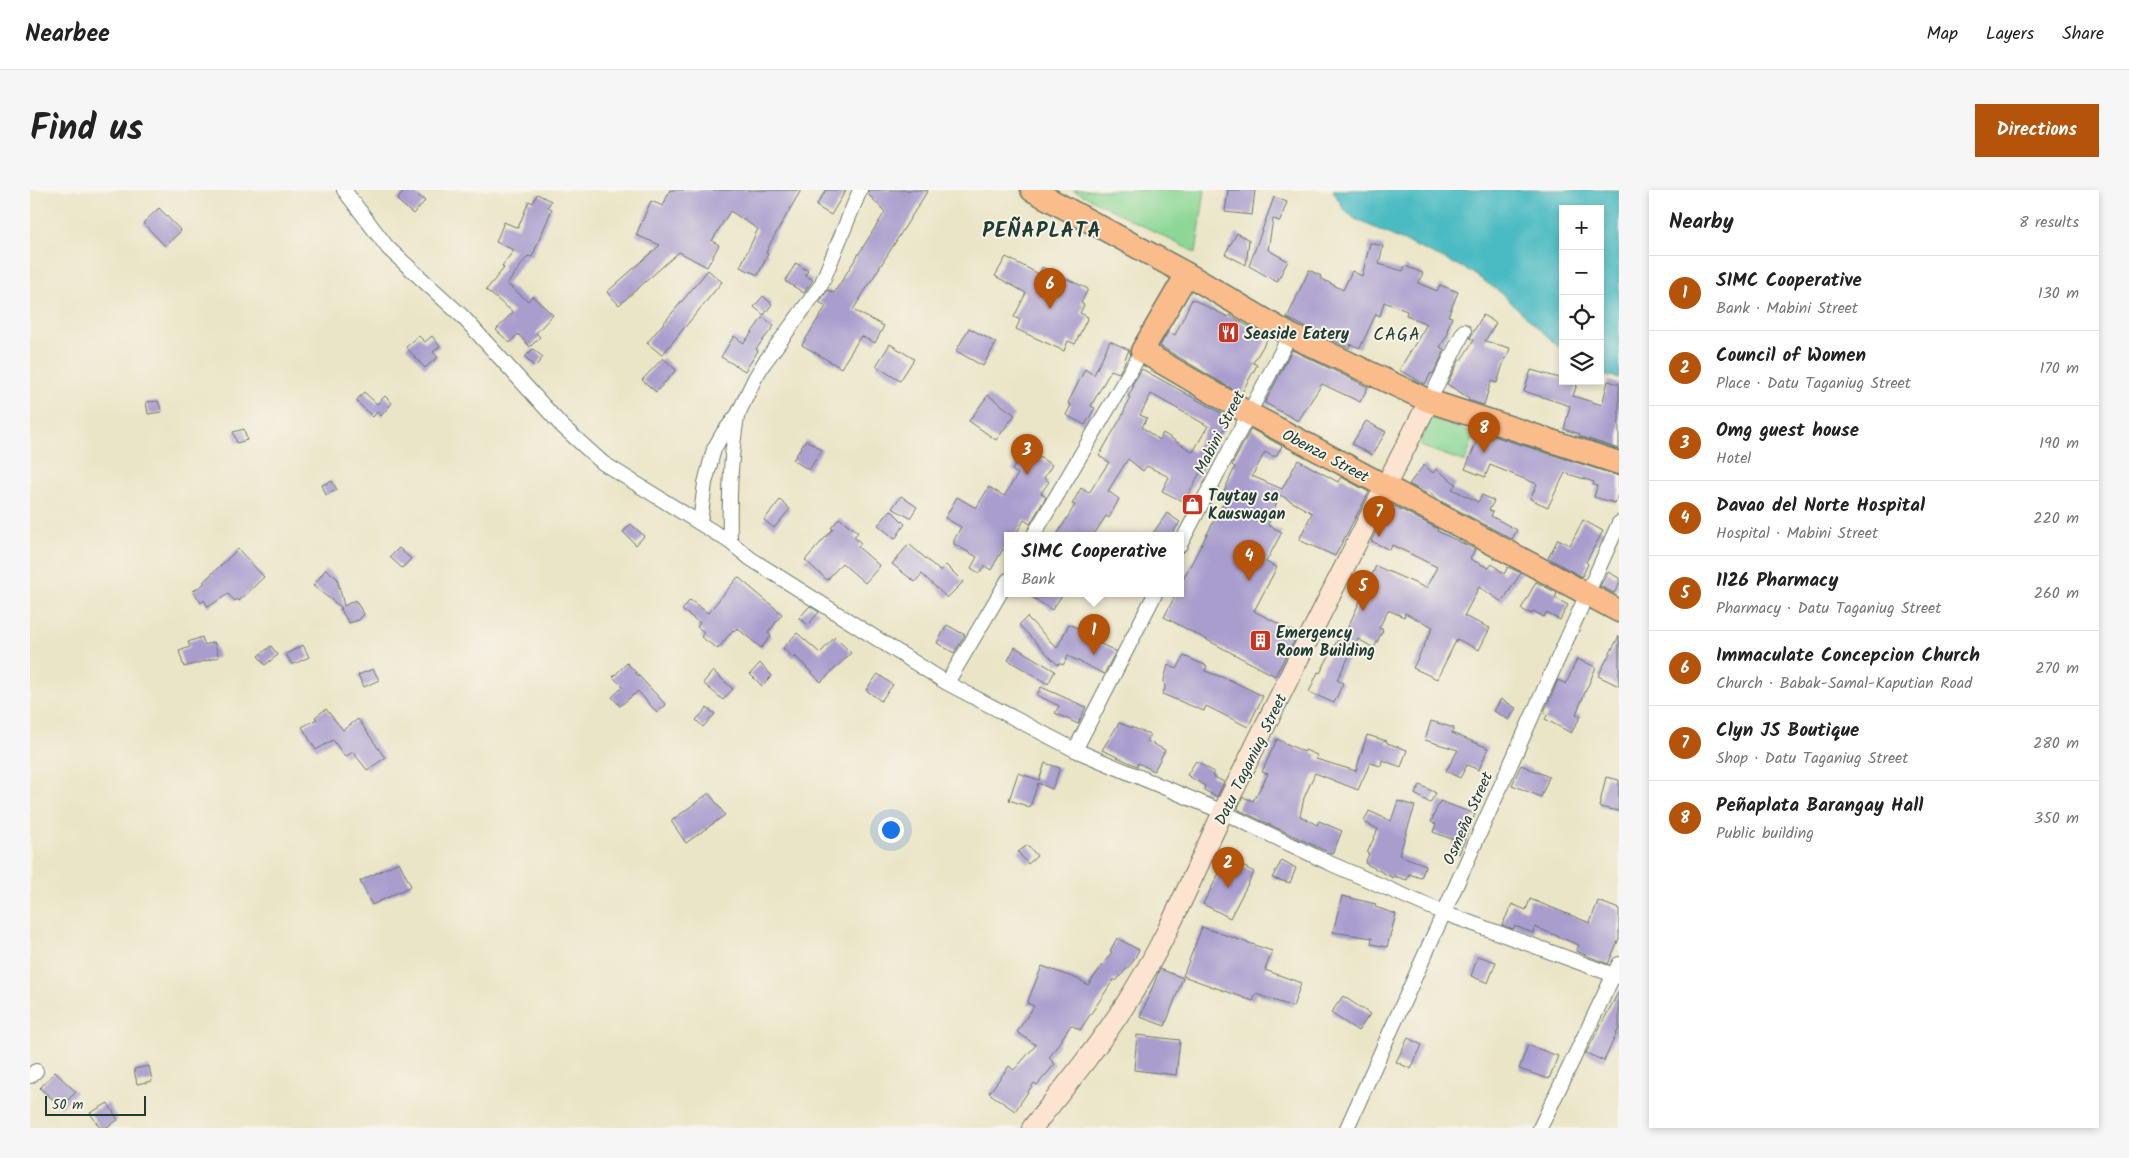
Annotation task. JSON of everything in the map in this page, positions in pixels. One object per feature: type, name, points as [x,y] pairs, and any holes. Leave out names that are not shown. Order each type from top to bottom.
[{"type":"main road","points":[[1032,190],[1187,274],[1290,334],[1430,401],[1619,463]]},
{"type":"main road","points":[[1142,351],[1187,274]]},
{"type":"main road","name":"Obenza Street","points":[[1142,351],[1248,413],[1587,592],[1619,611]]},
{"type":"main road","name":"Datu Taganiug Street","points":[[1032,1128],[1097,1045],[1125,1006],[1151,964],[1173,922],[1223,812],[1385,486],[1430,401]]},
{"type":"street","points":[[344,190],[388,248],[462,316],[562,426],[602,463],[730,542],[751,559],[947,684],[1075,750],[1223,812],[1327,862],[1444,913],[1617,972],[1540,1128]]},
{"type":"street","points":[[700,523],[705,482],[714,449],[723,433],[738,414],[764,363],[821,285],[860,190]]},
{"type":"street","points":[[1430,401],[1464,331]]},
{"type":"street","name":"Mabini Street","points":[[1184,537],[1290,334]]},
{"type":"street","points":[[1035,532],[1142,351]]},
{"type":"street","points":[[730,542],[732,454],[738,414]]},
{"type":"street","name":"Osmeña Street","points":[[1347,1128],[1619,522]]},
{"type":"street","points":[[947,684],[1004,587]]},
{"type":"street","points":[[1075,750],[1153,597]]},
{"type":"green space","points":[[1073,190],[1205,190],[1196,253]]},
{"type":"green space","points":[[1430,418],[1475,434],[1465,462],[1420,446]]},
{"type":"water","points":[[1333,190],[1619,190],[1619,378],[1604,375],[1604,205],[1559,205],[1559,347],[1500,292],[1468,270],[1355,219],[1344,210]]},
{"type":"building","points":[[405,190],[411,190],[425,201],[413,214],[397,200]]},
{"type":"building","points":[[670,190],[801,190],[771,242],[766,253],[768,254],[758,275],[740,267],[758,229],[730,211],[712,241],[719,245],[707,267],[679,252],[619,305],[607,292],[660,245],[636,235],[651,201],[663,206]]},
{"type":"building","points":[[826,190],[846,190],[831,215],[816,206]]},
{"type":"building","points":[[869,190],[928,190],[853,310],[884,326],[875,343],[861,336],[841,368],[802,345],[826,306],[819,302],[828,290],[834,293],[885,212],[868,194]]},
{"type":"building","points":[[1228,190],[1255,190],[1252,215],[1225,212]]},
{"type":"building","points":[[537,194],[551,201],[548,207],[552,209],[532,257],[528,256],[507,284],[528,301],[532,296],[553,315],[536,333],[540,337],[530,347],[518,334],[510,343],[496,330],[513,312],[486,290],[504,268],[502,266],[514,250],[496,242],[504,222],[518,228],[529,201],[533,203]]},
{"type":"building","points":[[1274,197],[1287,202],[1280,221],[1273,219],[1268,250],[1288,261],[1277,282],[1249,266]]},
{"type":"building","points":[[159,208],[181,231],[165,246],[143,223]]},
{"type":"building","points":[[1237,233],[1249,240],[1246,265],[1225,254]]},
{"type":"building","points":[[1370,243],[1383,246],[1379,264],[1403,271],[1405,266],[1423,273],[1418,283],[1437,291],[1440,285],[1458,292],[1448,316],[1452,317],[1447,331],[1449,332],[1440,347],[1445,350],[1433,374],[1431,373],[1425,384],[1399,370],[1427,324],[1406,315],[1407,311],[1384,302],[1380,316],[1376,314],[1360,348],[1350,344],[1349,348],[1287,318],[1309,270],[1343,290],[1352,271],[1362,276]]},
{"type":"building","points":[[1006,257],[1039,274],[1042,267],[1088,289],[1081,303],[1084,305],[1080,313],[1088,317],[1075,344],[1068,341],[1064,351],[1016,329],[1020,320],[1014,317],[1026,293],[995,276]]},
{"type":"building","points":[[796,263],[808,271],[805,275],[813,280],[804,293],[785,281]]},
{"type":"building","points":[[708,270],[722,282],[662,355],[647,343]]},
{"type":"building","points":[[763,296],[772,304],[764,315],[754,307]]},
{"type":"building","points":[[1192,299],[1228,317],[1229,315],[1268,338],[1253,363],[1257,365],[1241,394],[1160,346],[1168,332],[1175,335]]},
{"type":"building","points":[[1483,315],[1496,323],[1485,341],[1510,348],[1497,383],[1491,381],[1484,405],[1468,400],[1469,398],[1447,384],[1460,359],[1474,340],[1470,338]]},
{"type":"building","points":[[763,317],[774,326],[756,349],[758,351],[745,371],[721,357],[734,336],[744,343]]},
{"type":"building","points":[[969,328],[996,343],[983,366],[956,351]]},
{"type":"building","points":[[419,336],[425,342],[432,336],[440,346],[433,352],[438,357],[425,368],[406,347]]},
{"type":"building","points":[[1110,341],[1129,350],[1119,373],[1111,370],[1091,406],[1095,408],[1085,425],[1066,415],[1071,405],[1068,403],[1085,369],[1094,375]]},
{"type":"building","points":[[890,344],[914,359],[900,381],[876,366]]},
{"type":"building","points":[[533,349],[543,357],[535,367],[525,357]]},
{"type":"building","points":[[1292,350],[1368,387],[1360,402],[1322,384],[1298,421],[1265,403]]},
{"type":"building","points":[[663,358],[676,370],[656,392],[642,380]]},
{"type":"building","points":[[1142,369],[1230,418],[1185,500],[1180,500],[1162,491],[1169,477],[1147,466],[1143,471],[1128,459],[1108,491],[1119,499],[1109,518],[1106,516],[1096,532],[1058,532],[1075,505],[1072,504],[1081,488],[1089,493],[1109,462],[1099,456],[1122,416],[1130,397],[1128,396],[1134,386],[1132,385]],"holes":[[[1151,394],[1208,426],[1193,452],[1163,433],[1159,440],[1142,427],[1147,418],[1140,415]]]},
{"type":"building","points":[[1531,370],[1559,378],[1559,385],[1577,385],[1573,396],[1602,405],[1608,381],[1619,384],[1619,449],[1564,429],[1570,406],[1524,391]]},
{"type":"building","points":[[364,392],[377,404],[385,396],[392,403],[381,416],[377,412],[373,417],[356,401]]},
{"type":"building","points":[[988,395],[1015,415],[996,440],[969,421]]},
{"type":"building","points":[[158,401],[162,412],[148,414],[146,402]]},
{"type":"building","points":[[1366,421],[1386,432],[1372,455],[1352,444]]},
{"type":"building","points":[[244,429],[247,440],[237,443],[233,432]]},
{"type":"building","points":[[1251,429],[1282,446],[1276,456],[1265,452],[1252,476],[1282,489],[1298,460],[1338,482],[1341,477],[1369,492],[1335,556],[1299,540],[1312,513],[1280,495],[1268,525],[1282,532],[1266,562],[1277,567],[1254,611],[1298,634],[1275,676],[1164,617],[1174,597],[1184,597],[1184,577],[1225,500],[1221,498],[1235,467],[1232,465]]},
{"type":"building","points":[[1481,432],[1619,476],[1619,492],[1615,503],[1594,497],[1597,486],[1593,485],[1594,482],[1565,473],[1548,507],[1530,499],[1537,484],[1490,465],[1485,477],[1465,469]]},
{"type":"building","points":[[806,440],[822,450],[809,470],[793,460]]},
{"type":"building","points":[[1026,449],[1052,465],[1044,478],[1049,482],[1041,493],[1046,497],[1030,524],[1024,520],[1017,532],[1004,532],[1004,550],[991,570],[985,566],[979,573],[971,568],[977,557],[954,544],[954,540],[961,527],[945,518],[957,497],[976,508],[989,487],[1004,496],[1018,474],[1012,470]]},
{"type":"building","points":[[1424,465],[1433,473],[1436,469],[1456,484],[1452,489],[1478,502],[1482,495],[1494,501],[1489,510],[1493,512],[1491,516],[1517,530],[1512,539],[1437,499],[1427,491],[1425,493],[1409,484]]},
{"type":"building","points":[[332,481],[337,490],[326,495],[322,485]]},
{"type":"building","points":[[901,496],[917,507],[910,518],[892,508]]},
{"type":"building","points":[[780,500],[790,509],[774,528],[764,520]]},
{"type":"building","points":[[1390,504],[1438,529],[1437,531],[1475,549],[1470,559],[1489,568],[1492,564],[1504,574],[1508,567],[1521,573],[1502,602],[1479,587],[1464,616],[1490,628],[1479,650],[1457,639],[1437,679],[1413,668],[1433,627],[1405,613],[1404,617],[1388,610],[1379,628],[1383,630],[1374,648],[1358,639],[1337,680],[1343,683],[1334,703],[1309,692],[1318,672],[1320,673],[1339,637],[1343,638],[1376,566],[1426,588],[1437,567],[1392,545],[1390,550],[1371,541]]},
{"type":"building","points":[[891,510],[905,524],[895,539],[878,525]]},
{"type":"building","points":[[1167,513],[1180,522],[1173,532],[1154,532]]},
{"type":"building","points":[[839,518],[858,532],[854,537],[861,543],[858,547],[880,566],[865,583],[842,563],[827,580],[805,560],[833,529],[831,528]]},
{"type":"building","points":[[1583,520],[1603,531],[1586,562],[1588,564],[1582,577],[1548,558],[1558,539],[1570,545]]},
{"type":"building","points":[[631,524],[644,536],[636,545],[623,532]]},
{"type":"building","points":[[909,544],[940,571],[946,565],[963,582],[947,598],[922,574],[915,582],[892,564]]},
{"type":"building","points":[[399,548],[411,559],[402,568],[390,557]]},
{"type":"building","points":[[238,549],[264,577],[239,601],[237,599],[235,601],[228,594],[208,607],[204,600],[201,603],[193,591],[204,584],[204,581]]},
{"type":"building","points":[[326,569],[337,578],[344,606],[355,600],[364,614],[359,620],[349,623],[340,609],[342,608],[313,586]]},
{"type":"building","points":[[1608,572],[1619,578],[1619,585],[1614,593],[1600,586]]},
{"type":"building","points":[[738,577],[782,614],[768,633],[771,636],[761,648],[737,628],[733,630],[718,649],[701,637],[704,632],[697,627],[700,623],[682,610],[690,600],[708,613]]},
{"type":"building","points":[[1536,582],[1557,593],[1555,598],[1568,605],[1560,620],[1546,613],[1544,617],[1533,611],[1531,614],[1521,609]]},
{"type":"building","points":[[1032,597],[1061,597],[1052,610]]},
{"type":"building","points":[[810,606],[819,612],[808,625],[799,618]]},
{"type":"building","points":[[1027,617],[1057,648],[1069,624],[1085,632],[1090,621],[1101,626],[1094,641],[1116,651],[1104,674],[1068,656],[1063,665],[1059,663],[1058,665],[1019,625]]},
{"type":"building","points":[[947,625],[965,635],[954,653],[937,643]]},
{"type":"building","points":[[797,633],[820,653],[835,637],[851,653],[821,682],[795,656],[794,658],[783,648]]},
{"type":"building","points":[[1619,636],[1619,686],[1598,676]]},
{"type":"building","points":[[202,637],[205,645],[214,642],[219,657],[184,667],[179,651],[190,647],[188,642]]},
{"type":"building","points":[[303,645],[309,657],[292,665],[286,654]]},
{"type":"building","points":[[271,646],[278,655],[265,665],[258,656]]},
{"type":"building","points":[[1015,647],[1055,671],[1048,684],[1008,660]]},
{"type":"building","points":[[1184,656],[1207,666],[1205,671],[1230,680],[1263,696],[1248,727],[1206,706],[1204,711],[1162,694],[1165,689],[1164,680],[1168,665],[1177,669]]},
{"type":"building","points":[[1577,659],[1596,667],[1576,714],[1581,716],[1571,733],[1545,719],[1548,714],[1544,712],[1558,680],[1566,684]]},
{"type":"building","points":[[627,663],[666,705],[657,713],[638,691],[620,706],[612,697],[623,687],[613,677]]},
{"type":"building","points":[[760,663],[772,676],[762,686],[750,674]]},
{"type":"building","points":[[373,669],[379,680],[364,687],[358,675]]},
{"type":"building","points":[[713,671],[733,689],[723,700],[703,683]]},
{"type":"building","points":[[878,674],[893,685],[881,701],[866,690]]},
{"type":"building","points":[[1041,687],[1086,707],[1078,724],[1055,713],[1059,706],[1037,695]]},
{"type":"building","points":[[1501,699],[1516,708],[1509,720],[1494,711]]},
{"type":"building","points":[[707,708],[715,714],[703,727],[696,720]]},
{"type":"building","points":[[326,709],[343,730],[358,719],[385,758],[367,770],[353,752],[345,757],[333,740],[316,750],[302,727],[317,719],[315,717]]},
{"type":"building","points":[[1431,721],[1454,728],[1452,733],[1488,748],[1479,770],[1467,765],[1460,778],[1446,771],[1458,750],[1425,740]]},
{"type":"building","points":[[1119,723],[1150,734],[1147,741],[1165,750],[1154,771],[1138,763],[1137,766],[1102,750]]},
{"type":"building","points":[[1367,735],[1407,750],[1401,767],[1382,760],[1381,766],[1370,763],[1358,790],[1315,773],[1304,798],[1300,816],[1317,825],[1319,821],[1342,831],[1332,854],[1239,810],[1238,807],[1243,797],[1253,801],[1268,774],[1262,772],[1277,739],[1304,752],[1305,750],[1317,755],[1316,759],[1356,771]]},
{"type":"building","points":[[1196,761],[1214,772],[1212,776],[1224,782],[1217,797],[1204,790],[1205,786],[1187,775]]},
{"type":"building","points":[[1045,763],[1060,768],[1052,789],[1038,783],[1030,807],[1009,800],[1018,773],[1039,780]]},
{"type":"building","points":[[1521,765],[1549,777],[1541,797],[1512,785]]},
{"type":"building","points":[[1606,777],[1619,780],[1619,811],[1599,807]]},
{"type":"building","points":[[1420,785],[1436,793],[1430,803],[1415,794]]},
{"type":"building","points":[[709,793],[725,815],[686,843],[671,821]]},
{"type":"building","points":[[1398,801],[1415,806],[1399,855],[1426,865],[1421,878],[1409,874],[1407,880],[1394,876],[1393,878],[1365,863],[1369,854],[1367,853],[1378,829],[1364,822],[1369,811],[1391,821]]},
{"type":"building","points":[[1440,801],[1475,814],[1459,854],[1449,850],[1454,840],[1433,832],[1436,824],[1431,822]]},
{"type":"building","points":[[1028,845],[1037,856],[1028,864],[1018,852]]},
{"type":"building","points":[[1227,858],[1254,872],[1230,918],[1203,904]]},
{"type":"building","points":[[1282,860],[1296,868],[1290,883],[1272,878]]},
{"type":"building","points":[[399,862],[411,886],[372,905],[360,881]]},
{"type":"building","points":[[1342,896],[1376,904],[1375,907],[1396,914],[1387,947],[1371,944],[1372,938],[1333,932]]},
{"type":"building","points":[[1530,899],[1590,923],[1598,901],[1619,909],[1619,939],[1608,964],[1576,951],[1579,945],[1535,927],[1533,933],[1515,926],[1513,929],[1502,925],[1512,904],[1526,910]]},
{"type":"building","points":[[1202,927],[1272,951],[1265,970],[1301,983],[1293,1007],[1256,994],[1253,1001],[1183,976]]},
{"type":"building","points":[[1117,938],[1139,950],[1132,963],[1116,981],[1114,979],[1080,1030],[1071,1025],[1049,1058],[1055,1064],[1037,1085],[1034,1083],[1015,1111],[989,1093],[1009,1066],[1014,1070],[1036,1045],[1017,1032],[1034,1006],[1027,1003],[1042,966],[1080,980],[1088,985],[1112,952],[1110,951]]},
{"type":"building","points":[[1478,956],[1496,962],[1488,983],[1471,976]]},
{"type":"building","points":[[1160,969],[1183,978],[1165,1026],[1140,1017]]},
{"type":"building","points":[[1619,991],[1619,1028],[1604,1061],[1586,1053]]},
{"type":"building","points":[[1343,996],[1370,1014],[1358,1031],[1331,1013]]},
{"type":"building","points":[[1137,1035],[1180,1040],[1176,1075],[1134,1070]]},
{"type":"building","points":[[1408,1038],[1422,1045],[1411,1069],[1396,1062]]},
{"type":"building","points":[[1528,1045],[1558,1056],[1549,1079],[1519,1069]]},
{"type":"building","points":[[149,1066],[152,1081],[137,1084],[134,1069]]},
{"type":"building","points":[[55,1072],[76,1092],[61,1107],[40,1088]]},
{"type":"building","points":[[108,1103],[118,1120],[105,1128],[100,1128],[90,1113]]},
{"type":"place","name":"Immaculate Concepcion Church","points":[[1050,309]]},
{"type":"place","name":"Seaside Eatery","points":[[1228,333]]},
{"type":"place","name":"Peñaplata Barangay Hall","points":[[1484,453]]},
{"type":"place","name":"Omg guest house","points":[[1027,475]]},
{"type":"place","name":"Taytay sa Kauswagan","points":[[1192,504]]},
{"type":"place","name":"Clyn JS Boutique","points":[[1379,537]]},
{"type":"place","name":"Davao del Norte Hospital","points":[[1249,581]]},
{"type":"place","name":"1126 Pharmacy","points":[[1363,611]]},
{"type":"place","name":"Emergency Room Building","points":[[1260,641]]},
{"type":"place","name":"SIMC Cooperative","points":[[1094,655]]},
{"type":"place","name":"Council of Women","points":[[1228,888]]},
{"type":"district","name":"PEÑAPLATA","points":[[1042,230]]},
{"type":"district","name":"CAGA","points":[[1397,334]]}]
